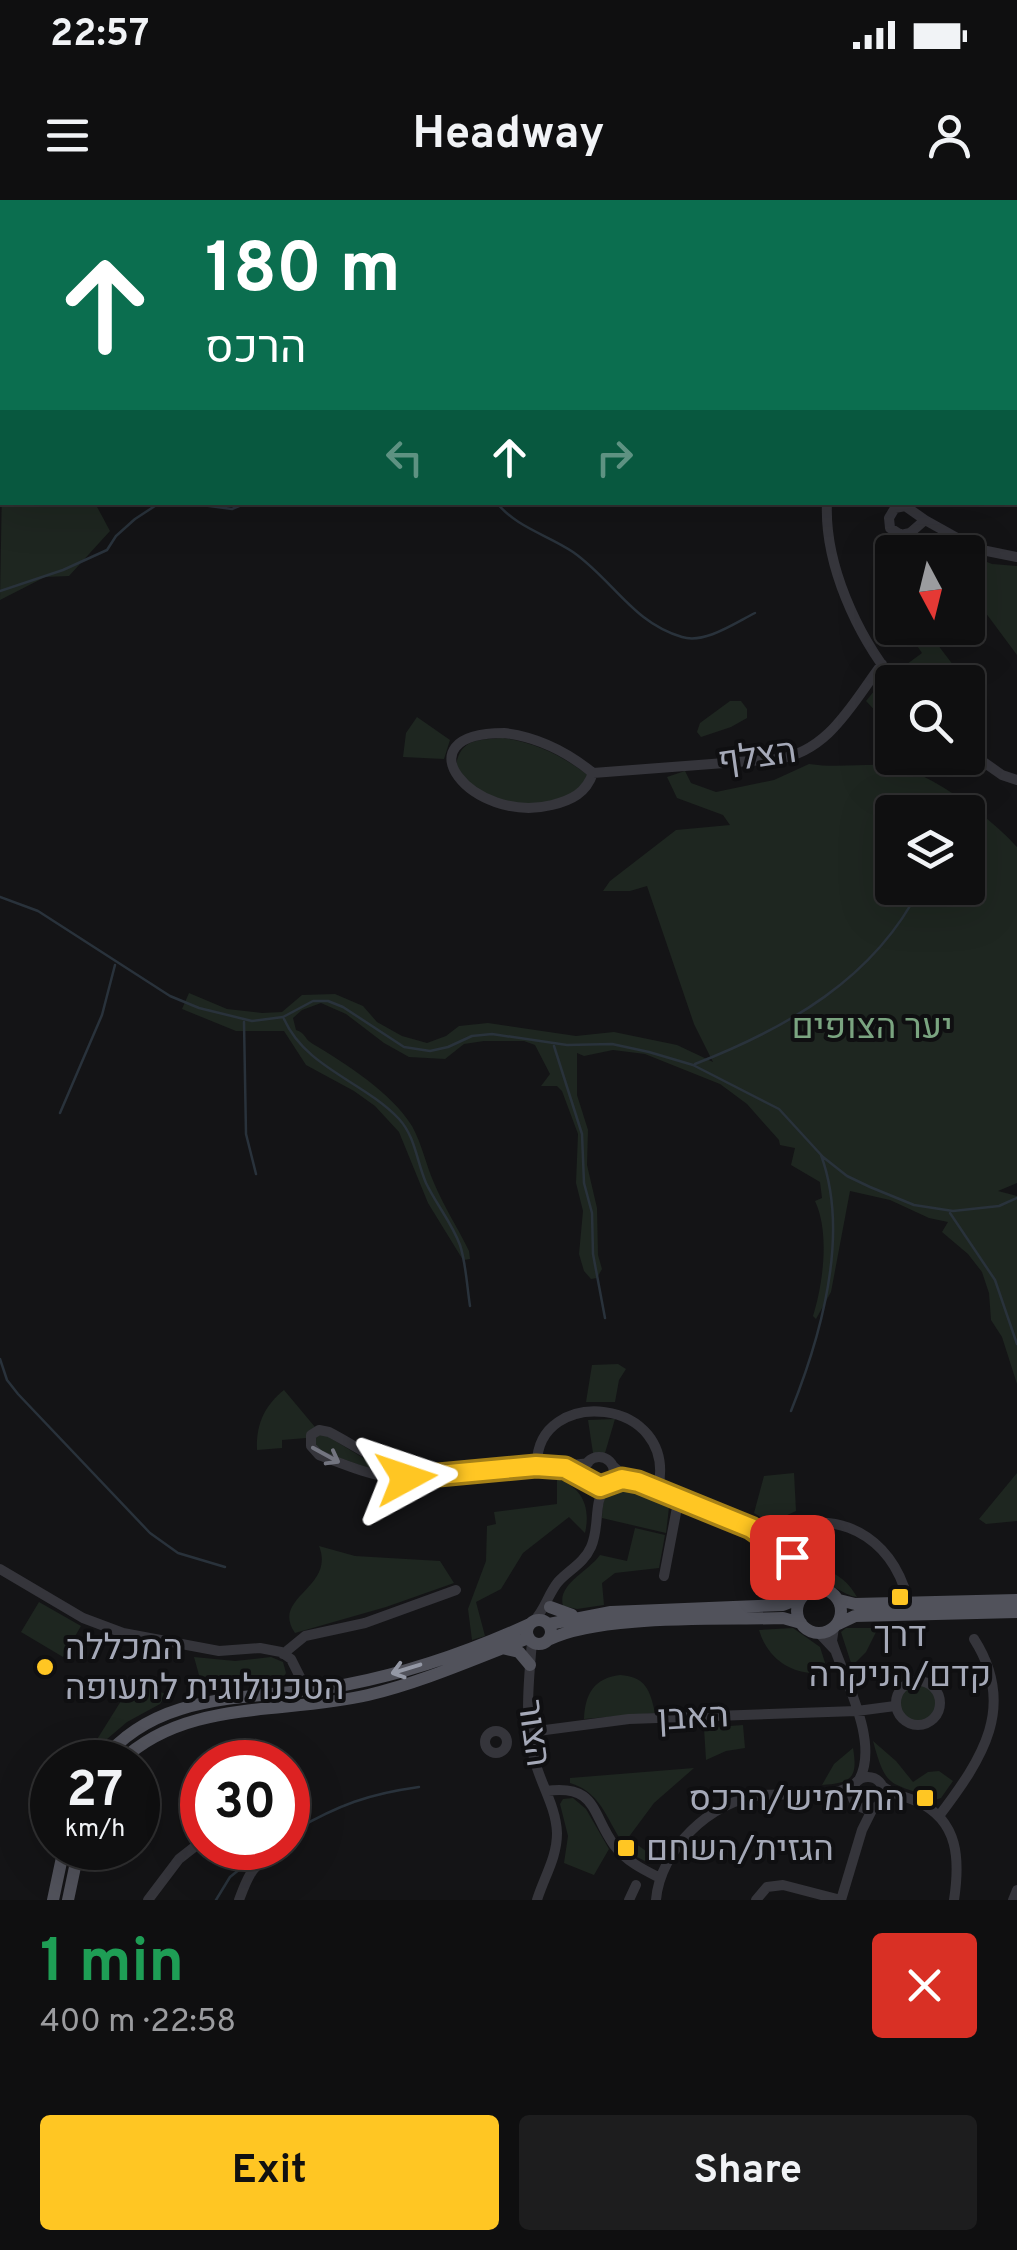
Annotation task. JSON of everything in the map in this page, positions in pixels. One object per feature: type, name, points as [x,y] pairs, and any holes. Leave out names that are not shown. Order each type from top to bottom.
[{"type":"main road","points":[[147,1740],[183,1722],[319,1704],[412,1683],[580,1616],[783,1605],[816,1588],[855,1604],[1017,1600]]},
{"type":"main road","points":[[834,1595],[842,1608],[836,1626]]},
{"type":"main road","points":[[801,1597],[797,1609],[801,1623],[818,1633],[855,1616],[1017,1612]]},
{"type":"main road","points":[[550,1601],[580,1616]]},
{"type":"main road","points":[[124,1740],[168,1712],[199,1703],[319,1688],[408,1669],[539,1632],[612,1624],[783,1618],[801,1623]]},
{"type":"main road","points":[[499,1648],[519,1652],[530,1670]]},
{"type":"main road","points":[[52,1900],[59,1870]]},
{"type":"main road","points":[[68,1900],[74,1870]]},
{"type":"street","points":[[827,505],[832,550],[842,586],[882,664]]},
{"type":"street","points":[[924,520],[976,549],[1017,557]]},
{"type":"street","name":"הצלף","points":[[593,773],[799,754],[827,736],[882,664]]},
{"type":"street","points":[[504,733],[552,746],[593,773],[585,790],[573,798],[546,807],[521,808],[489,801],[470,790],[456,778],[451,760],[458,744],[468,737],[504,733]]},
{"type":"street","points":[[985,763],[1017,780]]},
{"type":"street","points":[[536,1466],[541,1443],[563,1420],[582,1412],[610,1412],[640,1426],[655,1445],[662,1465],[658,1490]]},
{"type":"street","points":[[436,1476],[385,1466],[329,1432],[319,1430],[311,1435],[312,1446],[320,1455],[398,1478],[436,1476],[536,1466],[558,1466],[601,1458],[626,1477],[769,1538],[812,1581],[834,1595]]},
{"type":"street","points":[[588,1462],[585,1469],[596,1507]]},
{"type":"street","points":[[558,1466],[588,1481],[638,1482]]},
{"type":"street","points":[[550,1601],[560,1579],[582,1561],[592,1546],[596,1507],[614,1474],[613,1466]]},
{"type":"street","points":[[664,1576],[679,1497]]},
{"type":"street","points":[[769,1538],[803,1522],[844,1526],[870,1539],[888,1556],[904,1587]]},
{"type":"street","points":[[797,1563],[805,1584],[801,1597]]},
{"type":"street","points":[[0,1569],[108,1629],[219,1651],[260,1648],[284,1654],[291,1659],[300,1691],[319,1704]]},
{"type":"street","points":[[284,1654],[305,1636],[364,1622],[456,1590]]},
{"type":"street","name":"הצור","points":[[537,1900],[554,1858],[556,1838],[554,1812],[534,1761],[530,1670],[550,1601]]},
{"type":"street","points":[[836,1626],[835,1650],[857,1710],[865,1751],[866,1766],[852,1794],[862,1830]]},
{"type":"street","points":[[818,1633],[835,1650]]},
{"type":"street","points":[[939,1816],[990,1745],[1003,1707],[998,1670],[974,1638]]},
{"type":"street","points":[[296,1671],[305,1683],[319,1688]]},
{"type":"street","points":[[278,1694],[292,1683],[296,1671]]},
{"type":"street","points":[[914,1681],[931,1685],[940,1699],[937,1714],[922,1725],[906,1722],[896,1706],[900,1690],[914,1681]]},
{"type":"street","name":"האבן","points":[[506,1738],[624,1720],[896,1706]]},
{"type":"street","points":[[756,1900],[767,1887],[778,1885],[841,1900],[862,1830],[883,1796],[865,1751]]},
{"type":"street","points":[[656,1900],[660,1878],[682,1842],[722,1808],[761,1795],[846,1790],[867,1777],[939,1816],[950,1830],[958,1876],[954,1900]]},
{"type":"street","points":[[546,1791],[572,1790],[586,1798],[617,1848],[634,1865],[660,1878]]},
{"type":"street","points":[[827,1793],[876,1806],[894,1797],[908,1798]]},
{"type":"street","points":[[148,1900],[180,1858]]},
{"type":"street","points":[[238,1900],[252,1870]]},
{"type":"street","points":[[629,1900],[636,1884]]},
{"type":"street","points":[[1014,1900],[1017,1890]]},
{"type":"green space","points":[[2,505],[96,505],[110,531],[69,576],[45,577],[0,600]]},
{"type":"green space","points":[[985,561],[1017,566],[1017,655],[985,612]]},
{"type":"green space","points":[[917,645],[938,645],[953,665],[906,665],[922,653]]},
{"type":"green space","points":[[875,690],[875,710],[866,701]]},
{"type":"green space","points":[[730,701],[741,701],[747,718],[701,737],[697,732],[700,723]]},
{"type":"green space","points":[[417,717],[450,740],[444,759],[403,757],[406,733]]},
{"type":"green space","points":[[503,738],[548,751],[588,775],[579,788],[550,802],[516,803],[484,793],[471,785],[456,766],[458,757],[472,742]]},
{"type":"green space","name":"יער הצופים","points":[[809,764],[875,765],[875,775],[921,775],[955,795],[875,795],[875,905],[985,905],[985,818],[1017,847],[1017,1183],[998,1191],[1017,1196],[1017,1384],[1002,1337],[991,1320],[989,1293],[982,1272],[942,1232],[948,1222],[890,1200],[850,1191],[831,1292],[816,1319],[813,1316],[823,1258],[822,1228],[815,1201],[822,1198],[820,1182],[791,1165],[795,1148],[780,1145],[747,1104],[720,1084],[645,1054],[613,1050],[584,1056],[577,1053],[577,1095],[588,1130],[587,1165],[597,1208],[602,1269],[597,1278],[591,1279],[579,1254],[583,1211],[576,1183],[578,1134],[562,1091],[557,1086],[541,1086],[550,1074],[535,1045],[524,1041],[484,1041],[464,1044],[445,1059],[409,1057],[346,1014],[321,1003],[293,1018],[296,1030],[380,1090],[412,1126],[438,1192],[469,1251],[470,1259],[463,1260],[428,1203],[399,1132],[375,1106],[306,1065],[284,1031],[236,1031],[182,1009],[189,993],[227,1009],[262,1013],[282,1012],[302,995],[335,994],[363,1006],[377,1022],[402,1036],[427,1043],[459,1026],[488,1023],[576,1036],[614,1032],[677,1045],[713,1062],[694,1024],[647,886],[630,891],[603,891],[610,881],[676,830],[730,825],[723,815],[677,798],[667,777],[685,771],[691,783],[716,792],[774,780]]},
{"type":"green space","points":[[618,1364],[626,1369],[619,1380],[615,1402],[586,1402],[592,1365]]},
{"type":"green space","points":[[284,1390],[315,1427],[306,1438],[282,1440],[282,1448],[257,1450],[263,1417]]},
{"type":"green space","points":[[615,1419],[605,1453],[593,1453],[588,1420]]},
{"type":"green space","points":[[322,1433],[380,1468],[399,1474],[380,1472],[317,1450],[314,1436]]},
{"type":"green space","points":[[794,1473],[796,1511],[770,1523],[754,1513],[764,1476]]},
{"type":"green space","points":[[1017,1473],[1017,1521],[986,1524],[979,1519]]},
{"type":"green space","points":[[557,1479],[573,1487],[583,1499],[587,1515],[585,1533],[569,1517],[523,1553],[501,1589],[476,1602],[485,1636],[472,1640],[468,1609],[486,1561],[487,1526],[496,1524],[494,1512],[557,1504]]},
{"type":"green space","points":[[619,1484],[630,1484],[670,1499],[666,1533],[602,1518],[607,1493]]},
{"type":"green space","points":[[635,1528],[665,1535],[659,1568],[615,1573],[602,1583],[604,1605],[577,1609],[563,1606],[562,1598],[569,1585],[600,1555],[627,1561]]},
{"type":"green space","points":[[319,1546],[355,1556],[440,1561],[454,1583],[295,1633],[291,1610],[319,1572]]},
{"type":"green space","points":[[810,1568],[838,1576],[857,1597],[832,1586]]},
{"type":"green space","points":[[39,1602],[81,1626],[63,1657],[21,1632]]},
{"type":"green space","points":[[793,1628],[820,1647],[828,1672],[805,1672],[785,1665],[769,1650],[759,1630]]},
{"type":"green space","points":[[846,1628],[878,1628],[866,1652],[852,1666],[841,1632]]},
{"type":"green space","points":[[194,1657],[235,1661],[271,1657],[283,1662],[286,1673],[282,1680],[202,1686]]},
{"type":"green space","points":[[620,1675],[645,1686],[655,1713],[584,1719],[586,1702],[597,1684]]},
{"type":"green space","points":[[118,1677],[166,1694],[160,1704],[127,1722],[106,1740],[97,1740],[126,1693],[116,1686]]},
{"type":"green space","points":[[918,1684],[932,1689],[937,1703],[932,1717],[918,1722],[904,1717],[899,1703],[904,1689]]},
{"type":"green space","points":[[743,1725],[745,1748],[706,1760],[704,1728]]},
{"type":"green space","points":[[873,1741],[913,1782],[928,1772],[939,1771],[953,1781],[935,1800],[900,1786],[882,1769]]},
{"type":"green space","points":[[853,1748],[851,1777],[822,1785],[834,1764]]},
{"type":"green space","points":[[694,1768],[654,1803],[628,1838],[661,1862],[658,1864],[629,1851],[597,1801],[570,1783],[570,1778]]},
{"type":"green space","points":[[573,1798],[586,1809],[609,1849],[594,1875],[564,1863],[568,1836],[560,1804],[563,1799]]},
{"type":"waterway","points":[[0,591],[107,550],[116,536],[156,505]]},
{"type":"waterway","points":[[202,505],[232,509],[242,505]]},
{"type":"waterway","points":[[499,505],[522,524],[573,552],[637,611],[665,630],[682,637],[700,638],[755,613]]},
{"type":"waterway","points":[[0,897],[38,911],[170,996],[199,1008],[252,1021],[283,1017],[313,1001],[328,1001],[404,1047],[430,1051],[472,1036],[492,1034],[567,1045],[612,1044],[649,1052],[693,1065],[779,1109],[823,1157],[847,1176],[914,1205],[953,1211],[999,1206],[1017,1198]]},
{"type":"waterway","points":[[695,1064],[762,1034],[825,997],[878,949],[910,905]]},
{"type":"waterway","points":[[60,1113],[102,1015],[115,965]]},
{"type":"waterway","points":[[284,1019],[306,1050],[385,1106],[404,1126],[426,1183],[460,1245],[470,1306]]},
{"type":"waterway","points":[[244,1022],[246,1134],[256,1174]]},
{"type":"waterway","points":[[554,1046],[582,1134],[584,1183],[592,1213],[593,1254],[605,1318]]},
{"type":"waterway","points":[[791,1411],[821,1318],[832,1251],[833,1218],[821,1155]]},
{"type":"waterway","points":[[950,1213],[995,1280],[1017,1344]]},
{"type":"waterway","points":[[0,1359],[7,1380],[18,1394],[150,1533],[178,1553],[225,1567]]},
{"type":"waterway","points":[[310,1822],[354,1802],[419,1787]]},
{"type":"waterway","points":[[216,1900],[239,1870]]},
{"type":"place","name":"דרך קדם/הניקרה","points":[[900,1597]]},
{"type":"place","name":"המכללה הטכנולוגית לתעופה","points":[[45,1667]]},
{"type":"place","name":"החלמיש/הרכס","points":[[925,1798]]},
{"type":"place","name":"הגזית/השחם","points":[[626,1848]]},
{"type":"route","points":[[406,1478],[505,1467],[558,1466],[593,1486],[629,1479],[751,1528],[792,1557]]}]
